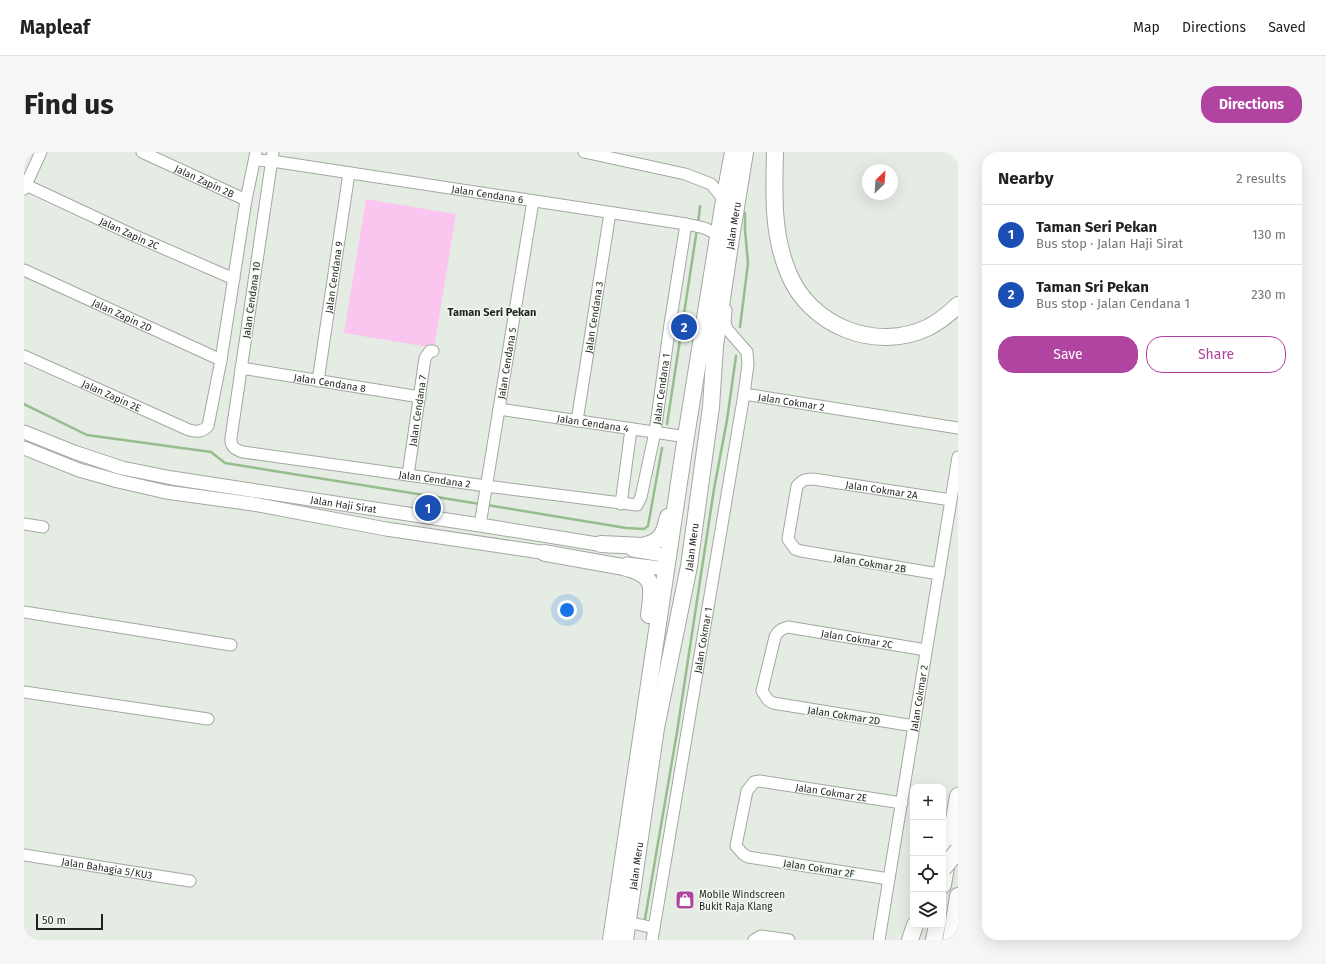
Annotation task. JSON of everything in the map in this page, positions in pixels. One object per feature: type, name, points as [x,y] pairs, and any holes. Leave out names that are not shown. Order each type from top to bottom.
[{"type":"highway","name":"Jalan Meru","points":[[625,940],[656,728],[689,566],[709,429],[724,237],[724,200],[733,152]]},
{"type":"highway","name":"Jalan Meru","points":[[611,940],[640,740],[670,563],[686,443],[724,237],[745,152]]},
{"type":"highway","points":[[775,152],[774,203],[782,256],[788,273],[810,308],[841,328],[872,336],[891,337],[912,333],[928,327],[944,318],[958,305]]},
{"type":"highway","points":[[656,728],[667,630],[677,572],[670,563],[682,551],[700,426],[714,354]]},
{"type":"highway","points":[[601,544],[643,546],[658,540],[664,533],[674,483],[686,443]]},
{"type":"highway","points":[[545,553],[634,570],[648,579],[652,591],[644,654],[640,740]]},
{"type":"highway","points":[[946,867],[958,796]]},
{"type":"highway","points":[[946,865],[958,850]]},
{"type":"highway","points":[[951,940],[958,896]]},
{"type":"highway","points":[[910,940],[914,928]]},
{"type":"highway","points":[[934,940],[936,928]]},
{"type":"main road","name":"Jalan Haji Sirat","points":[[24,432],[74,452],[122,468],[136,471],[172,478],[481,518],[601,544],[670,563]]},
{"type":"main road","name":"Jalan Haji Sirat","points":[[24,448],[79,470],[166,492],[253,504],[386,529],[545,553],[670,563]]},
{"type":"street","points":[[25,187],[41,152]]},
{"type":"street","name":"Jalan Zapin 2B","points":[[142,152],[246,200]]},
{"type":"street","points":[[584,152],[685,174],[711,184],[724,200]]},
{"type":"street","points":[[221,360],[246,200],[255,156]]},
{"type":"street","name":"Jalan Cendana 6","points":[[255,156],[272,157],[349,173],[693,226],[712,230],[724,237]]},
{"type":"street","name":"Jalan Cendana 10","points":[[233,447],[230,443],[272,157]]},
{"type":"street","name":"Jalan Cendana 9","points":[[318,381],[349,173]]},
{"type":"street","name":"Jalan Zapin 2C","points":[[25,187],[234,280]]},
{"type":"street","name":"Jalan Cendana 5","points":[[481,518],[533,201]]},
{"type":"street","name":"Jalan Cendana 3","points":[[577,421],[610,213]]},
{"type":"street","name":"Jalan Cendana 1","points":[[637,505],[642,497],[655,432],[670,324],[693,226]]},
{"type":"street","points":[[724,237],[725,322],[727,330],[740,343]]},
{"type":"street","name":"Jalan Zapin 2D","points":[[24,270],[221,360]]},
{"type":"street","points":[[714,354],[725,340],[740,343]]},
{"type":"street","name":"Jalan Cokmar 1","points":[[652,940],[744,394],[748,364],[746,352],[740,343]]},
{"type":"street","name":"Jalan Cendana 7","points":[[408,475],[425,358],[430,351],[433,350]]},
{"type":"street","name":"Jalan Zapin 2E","points":[[24,356],[189,430],[199,432],[208,426],[221,360]]},
{"type":"street","name":"Jalan Cendana 8","points":[[241,368],[420,397]]},
{"type":"street","name":"Jalan Cokmar 2","points":[[744,394],[958,428]]},
{"type":"street","name":"Jalan Cendana 4","points":[[499,409],[655,432],[686,443]]},
{"type":"street","points":[[621,504],[631,429]]},
{"type":"street","name":"Jalan Cendana 2","points":[[233,447],[243,452],[408,475],[485,491],[637,505]]},
{"type":"street","name":"Jalan Cokmar 2","points":[[879,940],[958,457]]},
{"type":"street","name":"Jalan Cokmar 2A","points":[[801,552],[795,549],[788,539],[797,486],[805,479],[951,500]]},
{"type":"street","points":[[24,524],[43,527]]},
{"type":"street","name":"Jalan Cokmar 2B","points":[[801,552],[939,574]]},
{"type":"street","points":[[24,612],[232,645]]},
{"type":"street","name":"Jalan Cokmar 2C","points":[[773,703],[768,700],[762,692],[775,636],[777,632],[782,629],[788,627],[926,650]]},
{"type":"street","points":[[24,692],[208,719]]},
{"type":"street","name":"Jalan Cokmar 2D","points":[[773,703],[914,726]]},
{"type":"street","name":"Jalan Cokmar 2E","points":[[748,857],[736,846],[747,791],[754,782],[760,781],[902,803]]},
{"type":"street","name":"Jalan Bahagia 5/KU3","points":[[24,855],[190,880]]},
{"type":"street","name":"Jalan Cokmar 2F","points":[[748,857],[889,879]]},
{"type":"street","points":[[628,922],[654,928]]},
{"type":"street","points":[[754,940],[761,936],[789,940]]},
{"type":"shaded area","points":[[366,199],[456,214],[434,348],[344,333]]},
{"type":"waterway","points":[[698,224],[700,206]]},
{"type":"waterway","points":[[740,327],[748,263],[745,213]]},
{"type":"waterway","points":[[667,424],[697,229]]},
{"type":"waterway","points":[[645,919],[677,732],[736,356]]},
{"type":"waterway","points":[[24,404],[87,435],[211,452],[225,463],[480,504]]},
{"type":"waterway","points":[[487,505],[626,528],[644,529],[648,526],[662,448]]},
{"type":"place","name":"Taman Sri Pekan","points":[[684,327]]},
{"type":"place","name":"Taman Seri Pekan","points":[[428,508]]},
{"type":"place","name":"Mobile Windscreen Bukit Raja Klang","points":[[685,900]]},
{"type":"district","name":"Taman Seri Pekan","points":[[492,312]]}]
